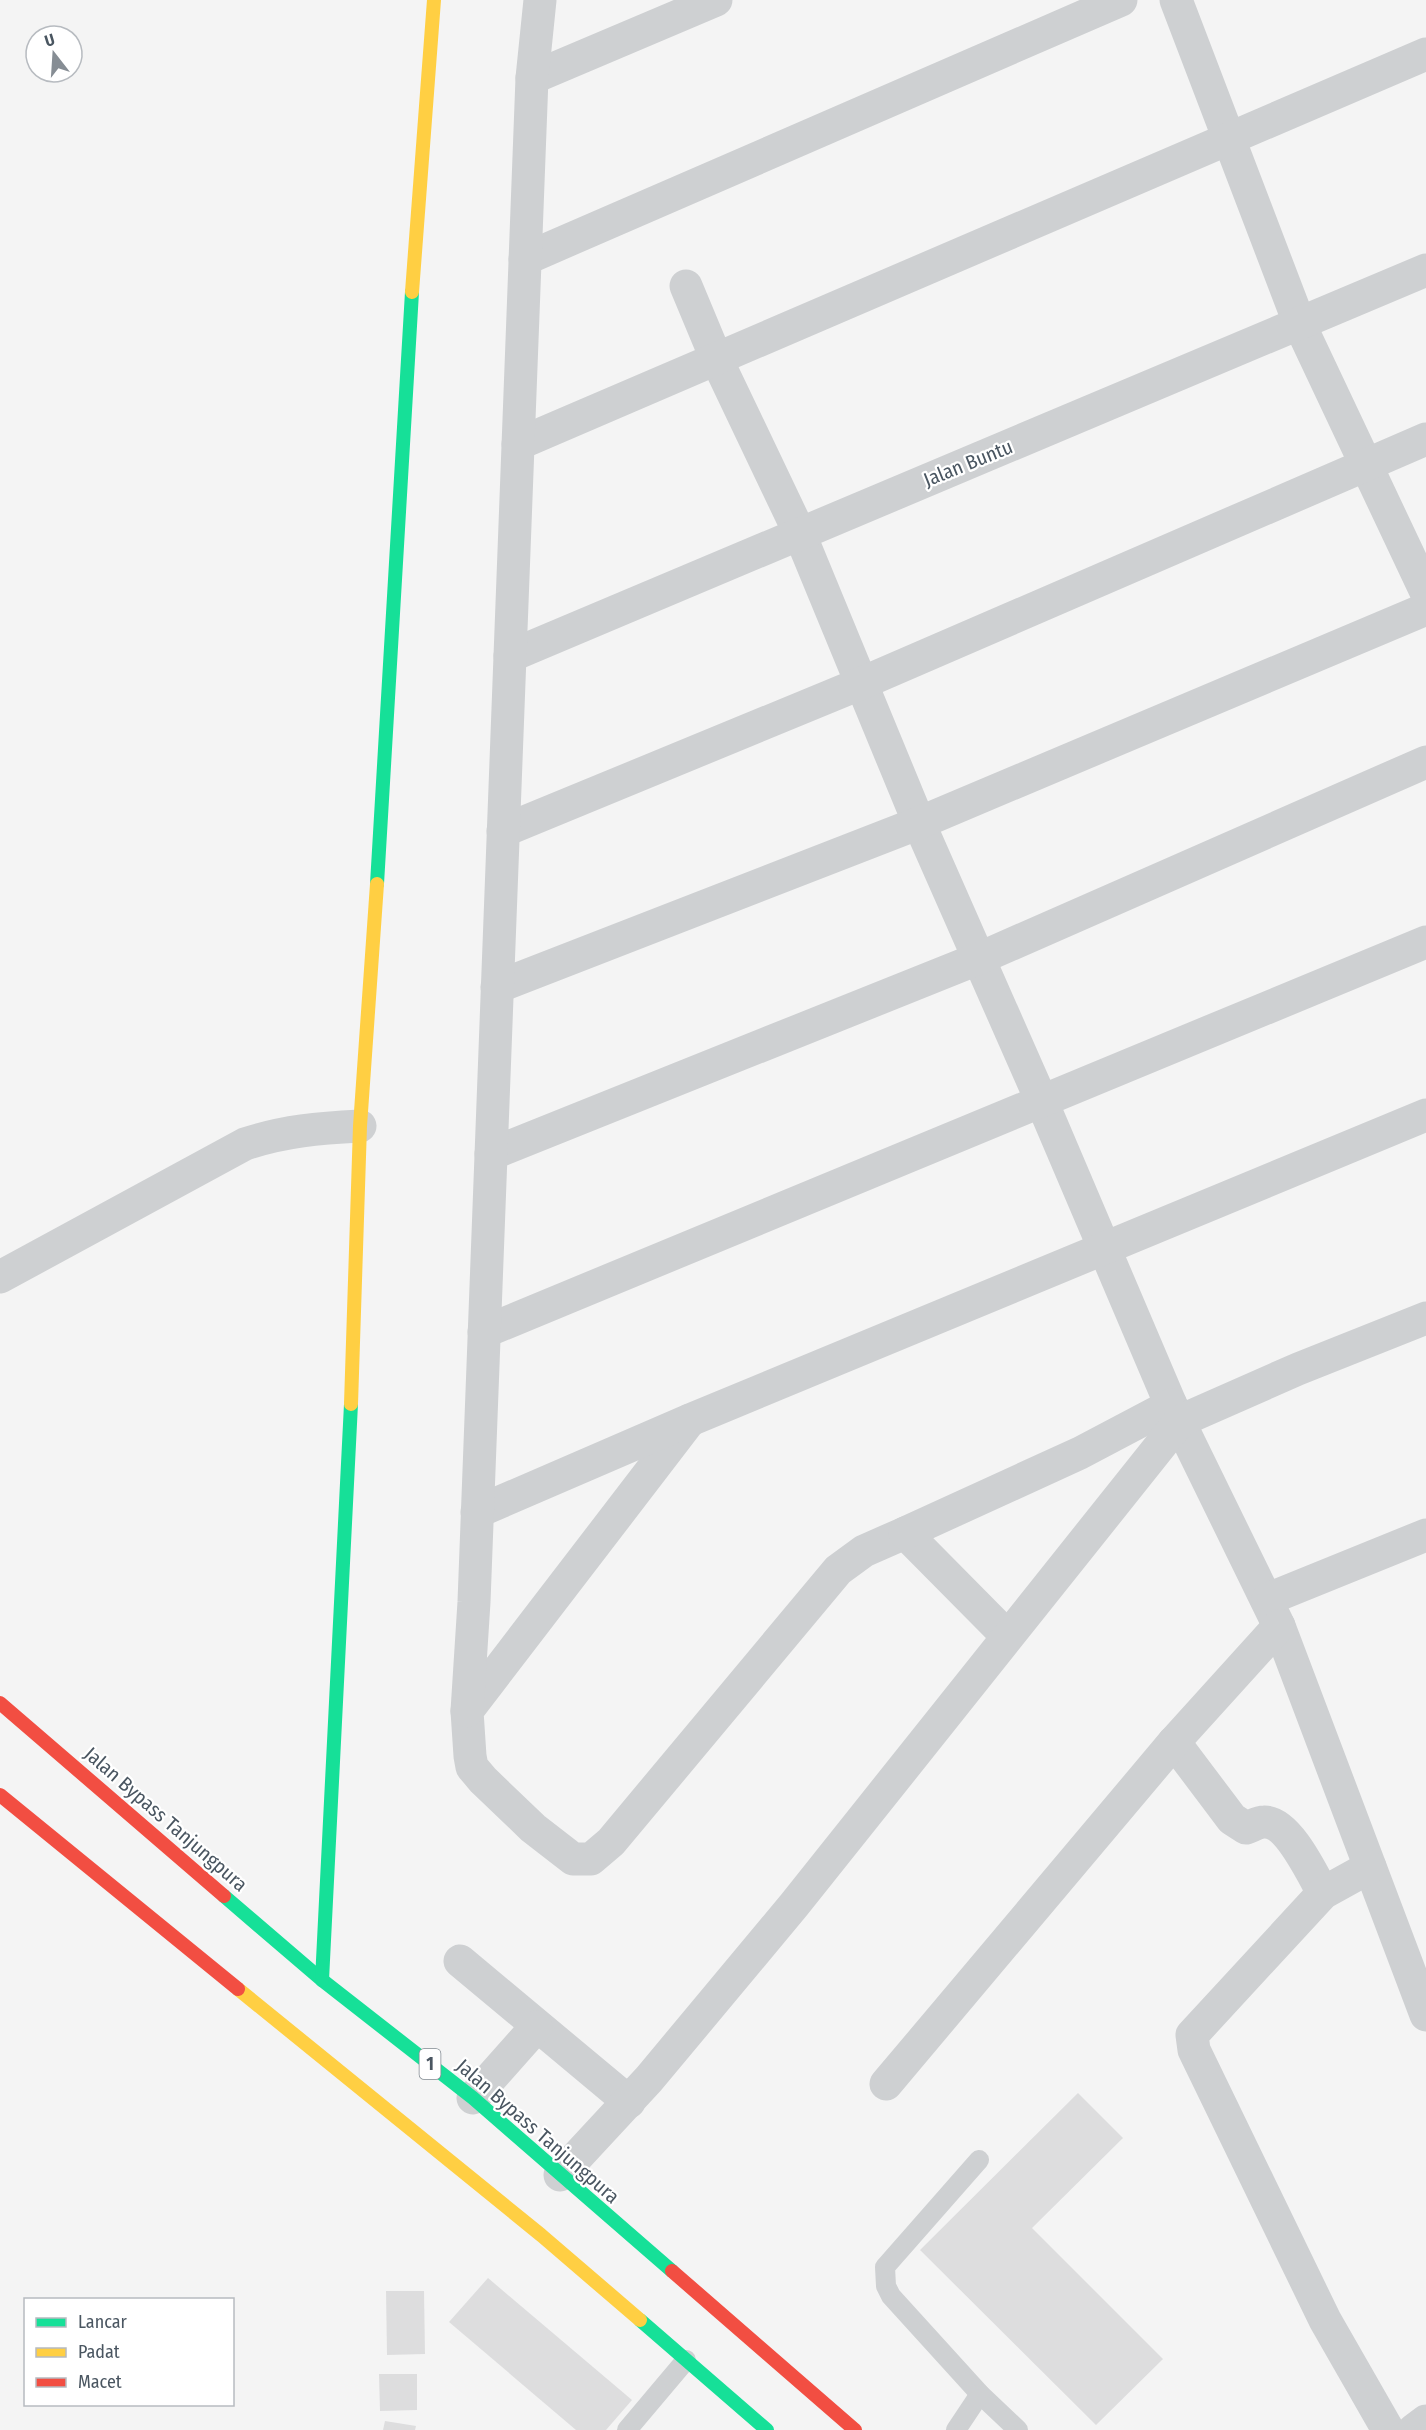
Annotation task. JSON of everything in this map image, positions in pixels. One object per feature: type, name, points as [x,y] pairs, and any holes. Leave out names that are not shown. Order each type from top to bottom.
[{"type":"main road","points":[[321,1980],[354,1342],[360,1126],[370,1008],[405,389],[434,0]]},
{"type":"main road","name":"Jalan Bypass Tanjungpura","points":[[0,1703],[321,1980],[473,2098],[855,2430]]},
{"type":"main road","points":[[0,1795],[541,2235],[767,2430]]},
{"type":"street","points":[[540,0],[532,78],[477,1512],[467,1711],[472,1767],[533,1828],[573,1859],[591,1859],[611,1842],[838,1570],[864,1551],[1080,1453],[1175,1413],[1298,1369],[1426,1318]]},
{"type":"street","points":[[532,78],[716,0]]},
{"type":"street","points":[[525,259],[1121,0]]},
{"type":"street","points":[[1176,0],[1300,325],[1426,591]]},
{"type":"street","points":[[518,444],[1426,54]]},
{"type":"street","name":"Jalan Buntu","points":[[510,656],[799,532],[1300,325],[1426,270]]},
{"type":"street","points":[[686,286],[716,358],[799,532],[919,823],[980,958],[1175,1413],[1274,1612],[1426,2015]]},
{"type":"street","points":[[503,831],[862,684],[1426,439]]},
{"type":"street","points":[[497,987],[919,823],[1426,609]]},
{"type":"street","points":[[491,1154],[980,958],[1426,762]]},
{"type":"street","points":[[484,1332],[1426,942]]},
{"type":"street","points":[[477,1512],[690,1420],[1426,1115]]},
{"type":"street","points":[[0,1277],[245,1144],[302,1129],[360,1126]]},
{"type":"street","points":[[560,2175],[629,2102],[794,1905],[1007,1636],[1175,1413]]},
{"type":"street","points":[[467,1711],[690,1420]]},
{"type":"street","points":[[905,1533],[1007,1636]]},
{"type":"street","points":[[886,2084],[1174,1742],[1274,1612],[1426,1535]]},
{"type":"street","points":[[1174,1742],[1232,1819],[1246,1828],[1265,1822],[1273,1824],[1297,1846],[1323,1893]]},
{"type":"street","points":[[1370,1867],[1323,1893],[1205,2018],[1192,2035],[1194,2050],[1325,2319],[1388,2430]]},
{"type":"street","points":[[460,1961],[629,2102]]},
{"type":"street","points":[[473,2098],[536,2026]]},
{"type":"street","points":[[1414,2430],[1426,2421]]},
{"type":"lane","points":[[980,2160],[885,2267],[886,2286],[891,2296],[980,2394],[1018,2430]]},
{"type":"lane","points":[[627,2430],[686,2360]]},
{"type":"lane","points":[[956,2430],[980,2394]]},
{"type":"building","points":[[1078,2093],[1123,2138],[1032,2228],[1163,2359],[1096,2425],[920,2250]]},
{"type":"building","points":[[488,2278],[632,2400],[606,2430],[576,2430],[449,2322]]},
{"type":"building","points":[[386,2291],[424,2291],[425,2354],[387,2355]]},
{"type":"building","points":[[379,2374],[417,2374],[417,2410],[380,2411]]},
{"type":"building","points":[[385,2421],[416,2426],[415,2430],[383,2430]]},
{"type":"traffic: fast","points":[[377,884],[412,292]]},
{"type":"traffic: fast","points":[[322,1980],[351,1404]]},
{"type":"traffic: fast","points":[[224,1896],[322,1980],[473,2098],[672,2271]]},
{"type":"traffic: fast","points":[[640,2320],[767,2430]]},
{"type":"traffic: slow","points":[[412,292],[434,0]]},
{"type":"traffic: slow","points":[[351,1404],[360,1126],[377,884]]},
{"type":"traffic: slow","points":[[238,1989],[541,2235],[640,2320]]},
{"type":"traffic: jam","points":[[0,1703],[224,1896]]},
{"type":"traffic: jam","points":[[0,1795],[238,1989]]},
{"type":"traffic: jam","points":[[672,2271],[855,2430]]}]
